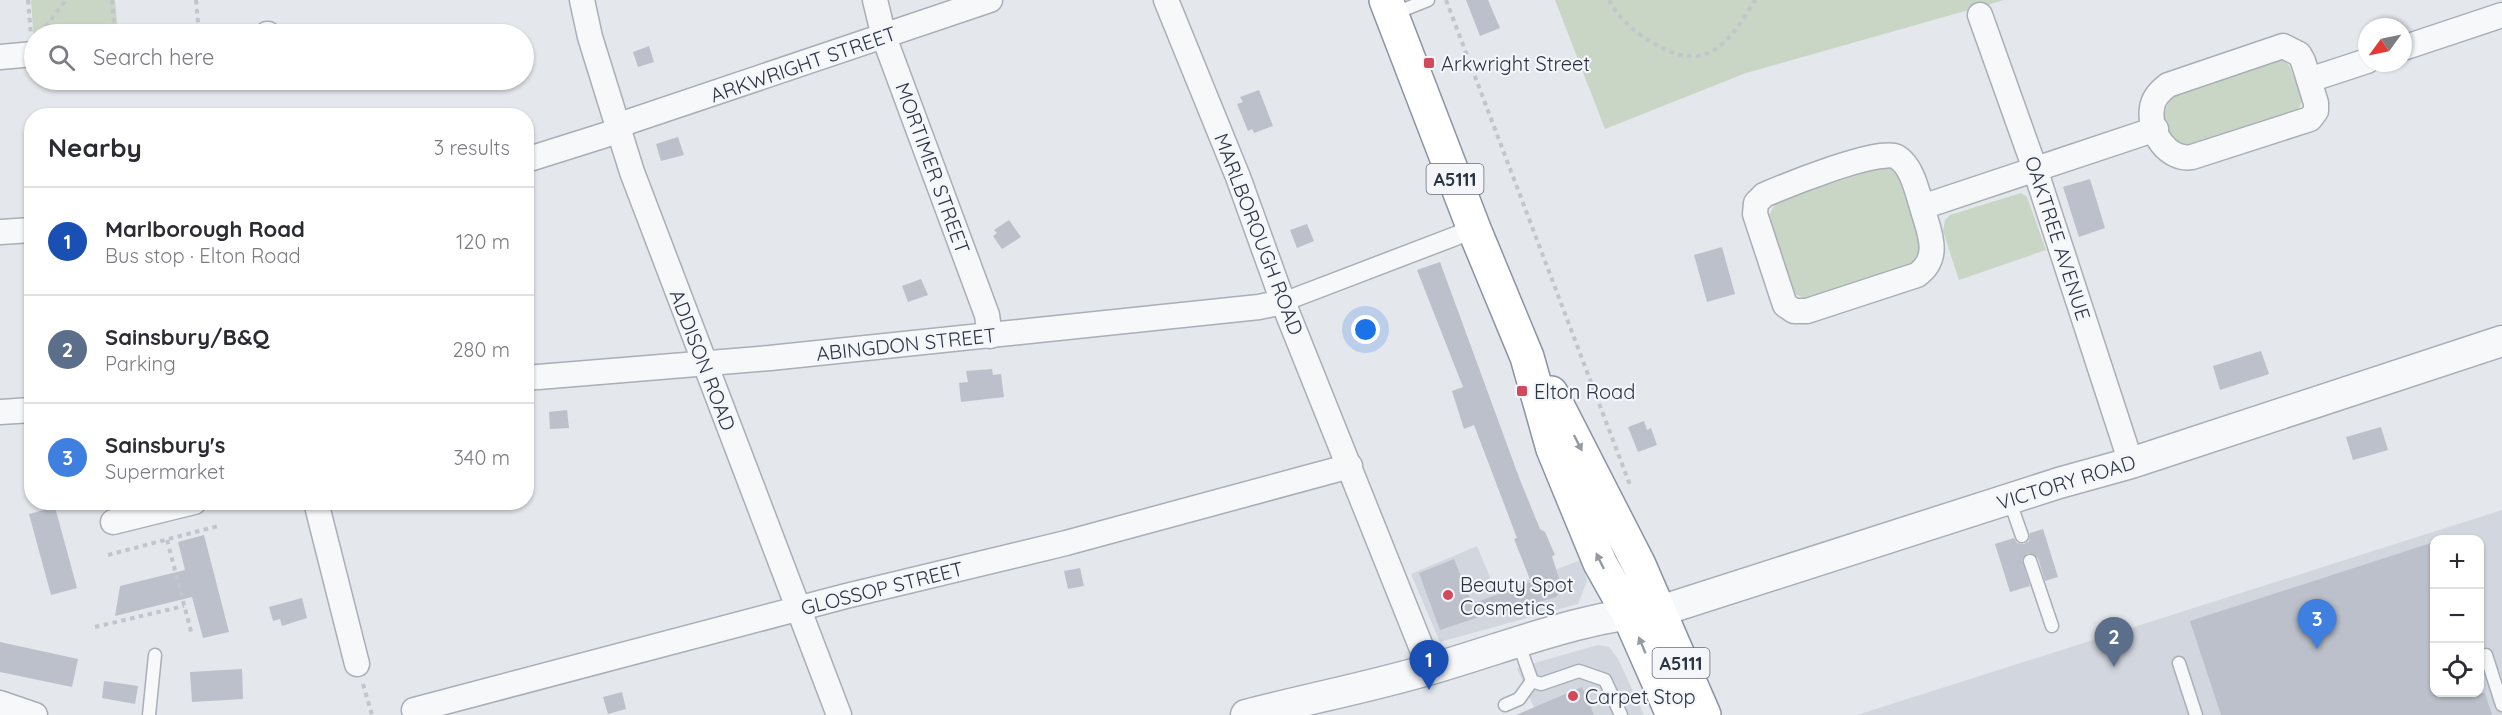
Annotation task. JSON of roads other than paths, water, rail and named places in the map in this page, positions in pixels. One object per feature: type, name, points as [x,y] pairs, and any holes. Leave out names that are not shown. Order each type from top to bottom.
[{"type":"highway","name":"A5111","points":[[1389,7],[1474,229],[1527,357],[1559,405],[1644,612],[1673,715]]},
{"type":"highway","name":"A5111","points":[[1644,612],[1704,715]]},
{"type":"street","name":"ADDISON ROAD","points":[[582,0],[617,129],[704,364],[839,715]]},
{"type":"street","name":"MORTIMER STREET","points":[[875,0],[884,37],[987,315],[990,336]]},
{"type":"street","name":"ARKWRIGHT STREET","points":[[534,157],[990,0]]},
{"type":"street","name":"MARLBOROUGH ROAD","points":[[1166,0],[1238,177],[1283,302],[1430,669]]},
{"type":"street","name":"OAKTREE AVENUE","points":[[1980,15],[2035,169],[2131,463]]},
{"type":"street","points":[[2412,45],[2502,15]]},
{"type":"street","points":[[2283,46],[2299,54],[2309,80],[2316,111],[2302,122],[2185,158],[2167,151],[2156,129],[2152,108],[2159,92],[2168,86],[2283,46]]},
{"type":"street","points":[[0,57],[24,51]]},
{"type":"street","points":[[2309,80],[2358,64]]},
{"type":"street","points":[[1922,207],[2156,129]]},
{"type":"street","points":[[1885,154],[1897,157],[1906,166],[1922,207],[1934,249],[1925,269],[1917,275],[1807,311],[1794,311],[1785,304],[1755,214],[1756,203],[1764,195],[1866,158],[1885,154]]},
{"type":"street","points":[[1283,302],[1474,229]]},
{"type":"street","points":[[0,232],[24,230]]},
{"type":"street","name":"ABINGDON STREET","points":[[534,377],[704,364],[990,336],[1259,307],[1283,302]]},
{"type":"street","name":"VICTORY ROAD","points":[[1644,612],[2131,463],[2502,340]]},
{"type":"street","points":[[0,412],[24,410]]},
{"type":"street","name":"GLOSSOP STREET","points":[[414,710],[799,609],[1066,543],[1350,466]]},
{"type":"street","points":[[318,510],[357,664]]},
{"type":"street","points":[[113,522],[202,513]]},
{"type":"street","points":[[1247,715],[1430,669],[1518,642],[1644,612]]},
{"type":"street","points":[[0,703],[35,715]]},
{"type":"lane","points":[[1389,7],[1428,0]]},
{"type":"lane","points":[[2009,499],[2022,536]]},
{"type":"lane","points":[[2030,561],[2052,626]]},
{"type":"lane","points":[[1518,642],[1532,681]]},
{"type":"lane","points":[[149,715],[155,655]]},
{"type":"lane","points":[[2486,656],[2502,705]]},
{"type":"lane","points":[[2179,663],[2196,715]]},
{"type":"lane","points":[[1532,681],[1541,684],[1579,671],[1605,680],[1621,715]]},
{"type":"lane","points":[[1505,705],[1519,699],[1532,681]]},
{"type":"place","name":"Arkwright Street","points":[[1429,63]]},
{"type":"place","name":"Elton Road","points":[[1522,391]]},
{"type":"place","name":"Beauty Spot Cosmetics","points":[[1448,595]]},
{"type":"place","name":"Sainsbury's","points":[[2317,649]]},
{"type":"place","name":"Sainsbury/B&Q","points":[[2114,667]]},
{"type":"place","name":"Marlborough Road","points":[[1429,690]]},
{"type":"place","name":"Carpet Stop","points":[[1573,696]]}]
